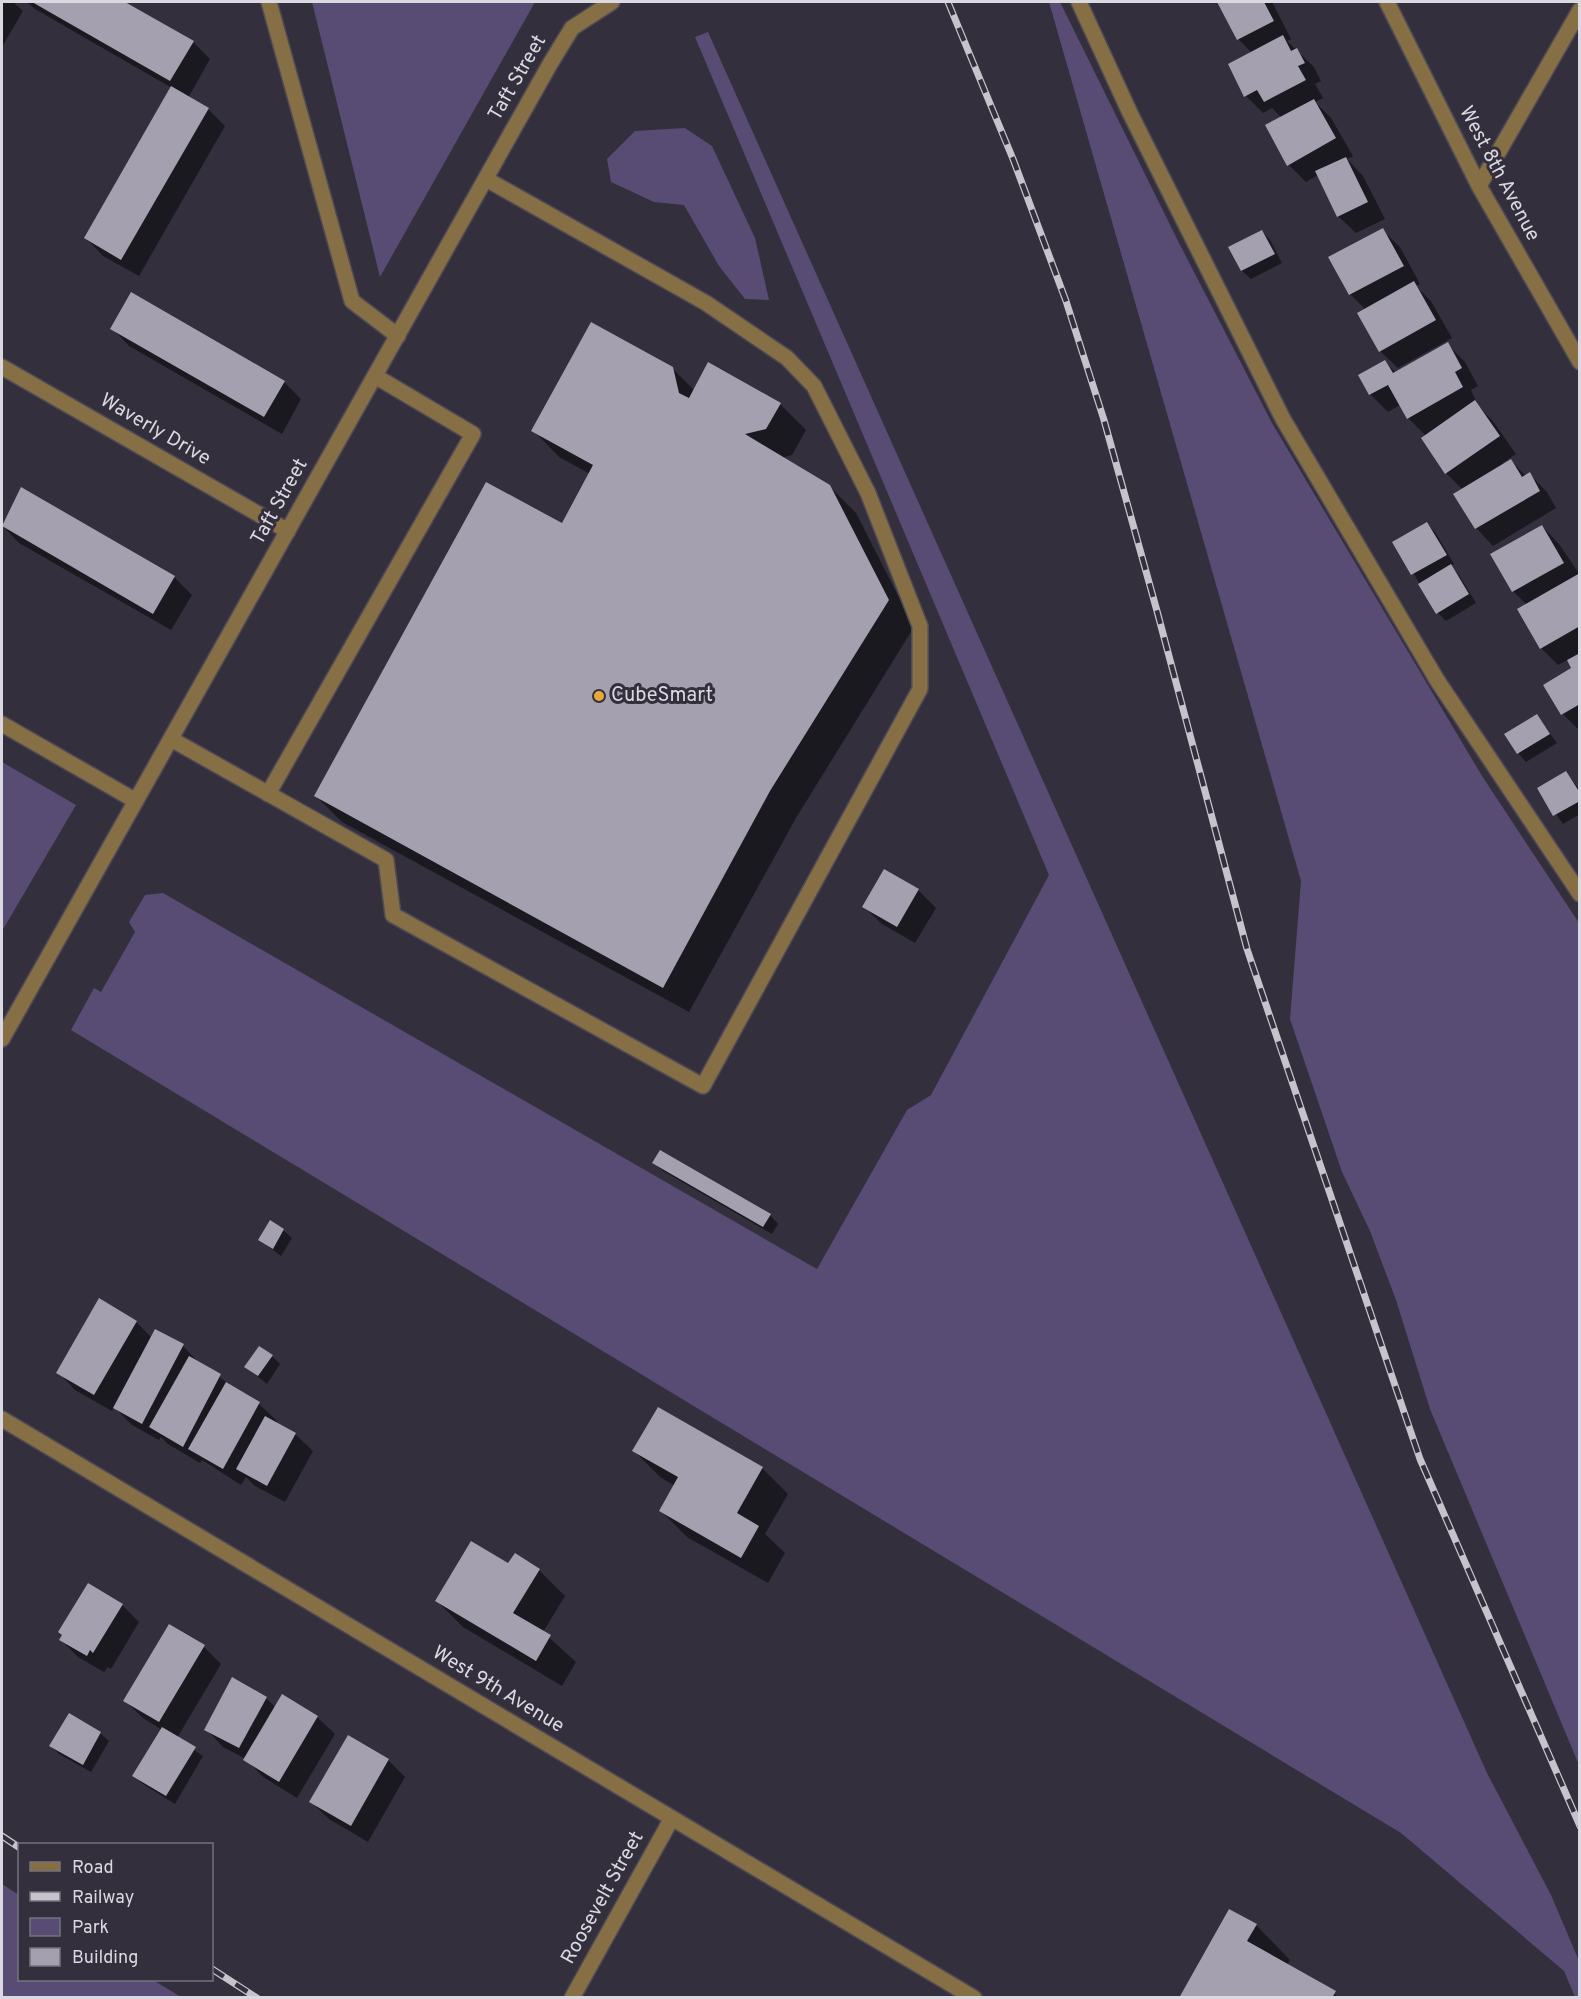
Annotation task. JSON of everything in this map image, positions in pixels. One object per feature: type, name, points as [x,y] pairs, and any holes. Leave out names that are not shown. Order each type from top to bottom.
[{"type":"street","points":[[270,2],[352,301],[398,336]]},
{"type":"street","name":"Taft Street","points":[[2,1039],[572,28],[612,2]]},
{"type":"street","points":[[1079,2],[1130,113],[1283,418],[1437,680],[1580,894]]},
{"type":"street","name":"West 8th Avenue","points":[[1388,2],[1479,186],[1580,362]]},
{"type":"street","points":[[1479,186],[1580,10]]},
{"type":"street","points":[[171,739],[386,860],[393,915],[703,1086],[920,689],[920,626],[868,493],[814,386],[787,358],[706,303],[486,179]]},
{"type":"street","name":"Waverly Drive","points":[[2,367],[288,531]]},
{"type":"street","points":[[268,794],[473,434],[375,376]]},
{"type":"street","points":[[2,724],[136,801]]},
{"type":"street","name":"West 9th Avenue","points":[[2,1419],[974,1998]]},
{"type":"street","name":"Roosevelt Street","points":[[572,1998],[672,1818]]},
{"type":"green space","points":[[312,2],[535,2],[380,277]]},
{"type":"green space","points":[[1049,2],[1060,2],[1178,241],[1272,423],[1482,776],[1579,923],[1579,1765],[1430,1409],[1396,1300],[1370,1231],[1342,1172],[1290,1019],[1301,881]]},
{"type":"green space","points":[[708,32],[1487,1773],[1551,1895],[1579,1961],[1579,1997],[1575,1997],[1564,1971],[1401,1833],[71,1030],[94,988],[101,992],[135,932],[129,922],[145,895],[163,893],[817,1269],[907,1110],[931,1095],[1049,875],[695,37]]},
{"type":"green space","points":[[685,128],[712,146],[755,238],[769,300],[745,299],[719,266],[684,205],[654,202],[611,182],[607,159],[635,131]]},
{"type":"green space","points":[[2,762],[76,805],[2,931]]},
{"type":"green space","points":[[2,1884],[18,1894],[18,1981],[155,1981],[181,1997],[2,1997]]},
{"type":"building","points":[[32,2],[125,2],[194,41],[170,81]]},
{"type":"building","points":[[1217,2],[1264,2],[1274,21],[1237,40]]},
{"type":"building","points":[[1283,35],[1291,51],[1297,48],[1305,63],[1298,66],[1306,80],[1264,102],[1257,90],[1244,97],[1228,64]]},
{"type":"building","points":[[171,86],[209,108],[121,260],[84,238]]},
{"type":"building","points":[[1314,99],[1336,138],[1287,166],[1265,125]]},
{"type":"building","points":[[1346,157],[1368,202],[1337,217],[1315,171]]},
{"type":"building","points":[[1383,228],[1404,266],[1349,295],[1328,257]]},
{"type":"building","points":[[1262,230],[1275,254],[1241,271],[1228,247]]},
{"type":"building","points":[[1414,281],[1436,320],[1379,352],[1357,313]]},
{"type":"building","points":[[131,292],[285,381],[264,417],[110,329]]},
{"type":"building","name":"CubeSmart","points":[[591,322],[673,367],[679,393],[689,398],[708,362],[781,403],[766,429],[745,434],[830,485],[889,600],[770,791],[663,988],[314,796],[486,482],[562,523],[593,465],[531,431]]},
{"type":"building","points":[[1448,342],[1462,368],[1455,372],[1463,387],[1407,419],[1388,385],[1369,395],[1358,375],[1385,360],[1393,373]]},
{"type":"building","points":[[1475,400],[1500,436],[1445,474],[1421,438]]},
{"type":"building","points":[[1511,459],[1522,477],[1530,472],[1540,491],[1475,529],[1453,494]]},
{"type":"building","points":[[21,487],[175,576],[153,614],[2,526]]},
{"type":"building","points":[[1427,522],[1447,555],[1411,575],[1392,542]]},
{"type":"building","points":[[1542,525],[1564,563],[1512,592],[1490,554]]},
{"type":"building","points":[[1451,564],[1469,594],[1436,614],[1418,584]]},
{"type":"building","points":[[1580,573],[1580,626],[1540,649],[1517,609]]},
{"type":"building","points":[[1580,653],[1580,704],[1561,715],[1543,685],[1571,668],[1567,660]]},
{"type":"building","points":[[1537,714],[1550,734],[1517,754],[1504,734]]},
{"type":"building","points":[[1566,771],[1580,793],[1580,801],[1553,816],[1537,788]]},
{"type":"building","points":[[884,869],[919,889],[897,927],[862,907]]},
{"type":"building","points":[[660,1150],[771,1214],[763,1227],[652,1163]]},
{"type":"building","points":[[270,1220],[284,1229],[273,1249],[258,1240]]},
{"type":"building","points":[[99,1298],[137,1321],[94,1395],[56,1373]]},
{"type":"building","points":[[155,1329],[184,1344],[142,1424],[113,1408]]},
{"type":"building","points":[[259,1346],[273,1355],[258,1376],[244,1367]]},
{"type":"building","points":[[189,1356],[221,1374],[183,1447],[149,1427]]},
{"type":"building","points":[[226,1382],[260,1402],[223,1469],[188,1449]]},
{"type":"building","points":[[658,1407],[763,1467],[737,1513],[759,1526],[741,1558],[659,1511],[678,1477],[632,1451]]},
{"type":"building","points":[[265,1416],[296,1433],[267,1486],[236,1469]]},
{"type":"building","points":[[471,1541],[508,1563],[515,1553],[540,1569],[513,1613],[551,1635],[536,1661],[435,1601]]},
{"type":"building","points":[[88,1583],[123,1604],[93,1653],[90,1650],[87,1656],[59,1640],[62,1635],[58,1632]]},
{"type":"building","points":[[169,1624],[205,1645],[159,1722],[123,1701]]},
{"type":"building","points":[[232,1677],[267,1697],[239,1748],[204,1730]]},
{"type":"building","points":[[282,1694],[318,1716],[279,1782],[243,1760]]},
{"type":"building","points":[[69,1713],[101,1732],[83,1765],[49,1746]]},
{"type":"building","points":[[162,1727],[196,1747],[166,1796],[132,1776]]},
{"type":"building","points":[[348,1735],[389,1759],[351,1826],[309,1802]]},
{"type":"building","points":[[1229,1909],[1257,1924],[1247,1941],[1336,1991],[1332,1998],[1179,1998]]},
{"type":"railway","points":[[948,2],[1013,159],[1066,301],[1104,420],[1247,949],[1420,1459],[1580,1826]]},
{"type":"railway","points":[[2,1836],[18,1847]]},
{"type":"railway","points":[[213,1970],[257,1998]]},
{"type":"place","name":"CubeSmart","points":[[599,696]]}]
